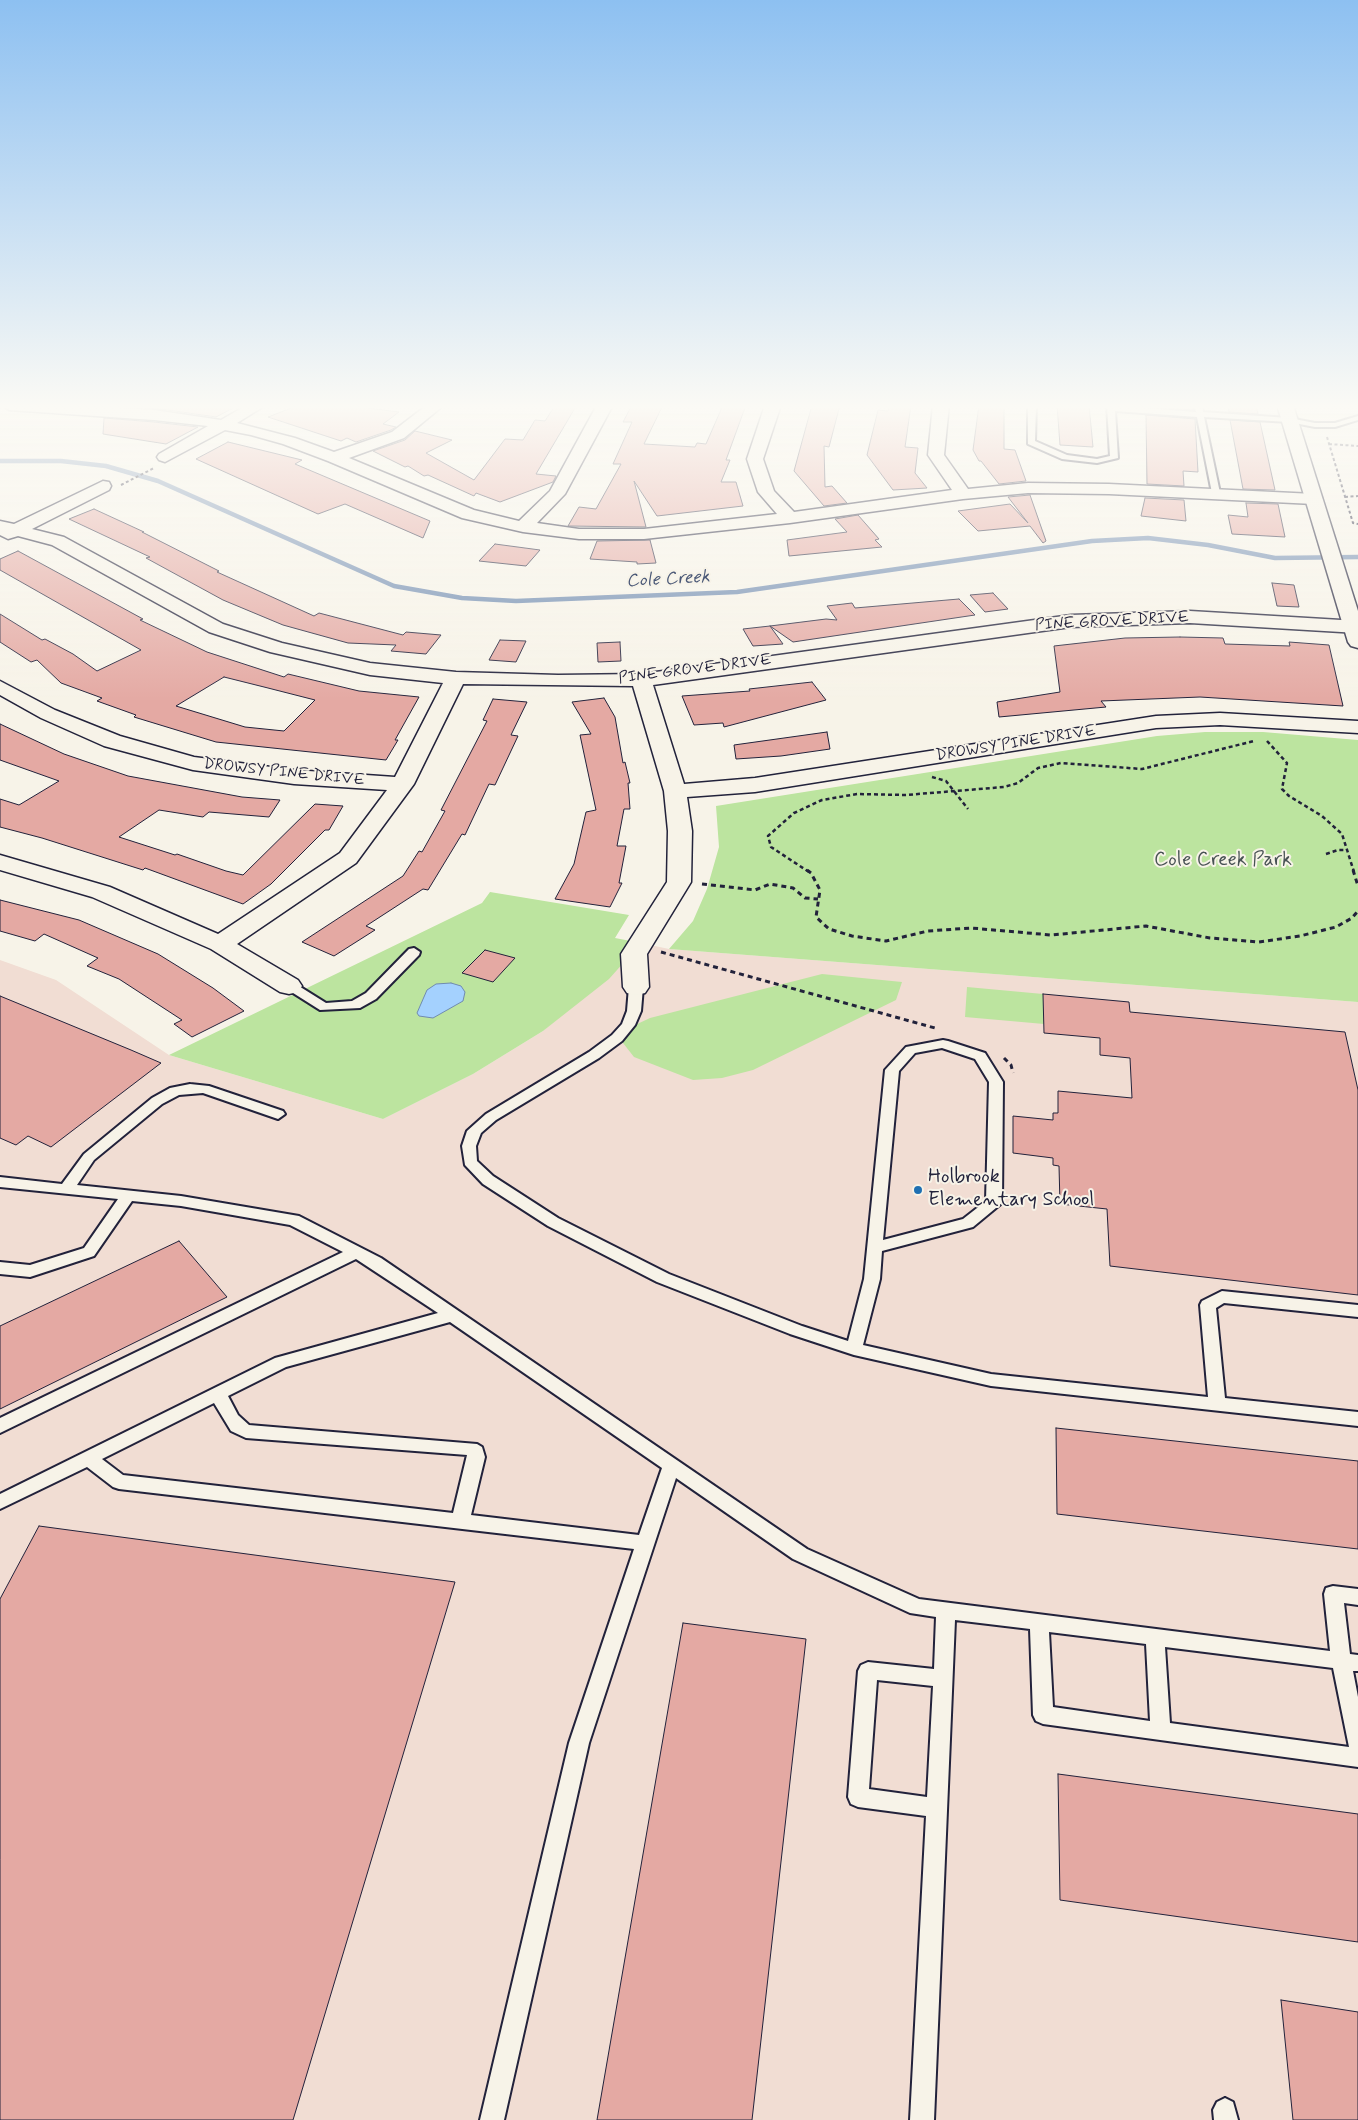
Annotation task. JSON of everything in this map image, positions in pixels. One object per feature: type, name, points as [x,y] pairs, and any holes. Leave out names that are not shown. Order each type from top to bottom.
[{"type":"street","points":[[0,538],[9,528],[67,504]]},
{"type":"street","points":[[444,504],[468,514],[523,527],[579,534],[644,534],[790,518],[891,504]]},
{"type":"street","points":[[523,527],[547,504]]},
{"type":"street","points":[[777,504],[790,518]]},
{"type":"street","points":[[1315,504],[1356,632]]},
{"type":"street","name":"PINE GROVE DRIVE","points":[[9,528],[58,541],[216,628],[277,648],[370,669],[456,678],[558,681],[642,680],[1071,621],[1190,617],[1356,632]]},
{"type":"street","points":[[220,944],[348,858],[403,784],[456,678]]},
{"type":"street","points":[[636,986],[634,954],[679,882],[680,831],[675,791],[642,680]]},
{"type":"street","name":"DROWSY PINE DRIVE","points":[[0,687],[48,714],[112,741],[193,763],[294,777],[403,784]]},
{"type":"street","name":"DROWSY PINE DRIVE","points":[[675,791],[755,785],[1156,722],[1220,719],[1358,727]]},
{"type":"street","points":[[0,862],[101,892],[220,944],[289,986]]},
{"type":"lane","points":[[289,986],[325,1007],[355,1005],[371,996],[414,952]]},
{"type":"lane","points":[[636,986],[634,1011],[628,1024],[617,1038],[594,1055],[491,1117],[474,1131],[469,1146],[470,1162],[488,1180],[553,1222],[663,1278],[796,1330],[854,1349],[990,1380],[1358,1419]]},
{"type":"lane","points":[[854,1349],[872,1279],[892,1070],[911,1050],[943,1044],[980,1056],[996,1082],[994,1203],[968,1223],[875,1248]]},
{"type":"lane","points":[[66,1189],[89,1157],[157,1101],[176,1091],[190,1088],[204,1089],[278,1114]]},
{"type":"lane","points":[[0,1182],[181,1201],[294,1220],[375,1262],[800,1554],[917,1607],[1155,1639],[1349,1662]]},
{"type":"lane","points":[[0,1268],[30,1272],[89,1252],[104,1233],[128,1195]]},
{"type":"lane","points":[[0,1426],[357,1252]]},
{"type":"lane","points":[[1217,1404],[1208,1305],[1222,1297],[1358,1311]]},
{"type":"lane","points":[[0,1502],[281,1362],[453,1315]]},
{"type":"lane","points":[[218,1394],[232,1420],[237,1426],[246,1431],[471,1449],[476,1452],[476,1457],[460,1522]]},
{"type":"lane","points":[[88,1458],[119,1482],[646,1543]]},
{"type":"lane","points":[[492,2120],[579,1743],[671,1466]]},
{"type":"lane","points":[[1358,1597],[1333,1594],[1349,1662],[1358,1746]]},
{"type":"lane","points":[[922,2120],[946,1611]]},
{"type":"lane","points":[[1039,1624],[1043,1715],[1358,1758]]},
{"type":"lane","points":[[1155,1639],[1161,1731]]},
{"type":"lane","points":[[936,1808],[858,1797],[868,1670],[943,1678]]},
{"type":"path","points":[[1347,504],[1353,522],[1358,524]]},
{"type":"path","points":[[1358,886],[1342,834],[1322,816],[1289,796],[1282,789],[1287,763],[1267,740],[1251,741],[1142,769],[1060,763],[1038,768],[1018,783],[1004,787],[906,795],[857,794],[822,800],[794,813],[768,836],[771,847],[811,873],[820,890],[816,917],[829,929],[852,936],[886,941],[937,930],[971,928],[1051,935],[1146,926],[1210,938],[1259,942],[1300,936],[1336,927],[1352,918],[1358,911]]},
{"type":"path","points":[[930,776],[946,781],[968,809]]},
{"type":"path","points":[[1326,854],[1338,850],[1348,850]]},
{"type":"path","points":[[679,882],[755,890],[770,884],[793,888],[805,898],[818,899]]},
{"type":"path","points":[[646,935],[670,939],[661,952],[942,1030]]},
{"type":"path","points":[[998,1052],[1011,1065],[1014,1074]]},
{"type":"shaded area","points":[[641,943],[669,949],[1358,1002],[1358,2120],[0,2120],[0,960],[56,980],[169,1055],[383,1119],[473,1074],[543,1031]]},
{"type":"green space","name":"Cole Creek Park","points":[[1205,732],[1263,732],[1358,740],[1358,1002],[669,949],[693,921],[707,889],[719,847],[716,806],[1157,736]]},
{"type":"green space","points":[[490,892],[629,915],[615,938],[641,943],[609,979],[543,1031],[473,1074],[383,1119],[169,1055],[482,903]]},
{"type":"green space","points":[[822,974],[902,982],[896,1000],[753,1070],[722,1078],[693,1080],[634,1057],[616,1034],[650,1018]]},
{"type":"green space","points":[[967,987],[1043,994],[1044,1024],[965,1017]]},
{"type":"water","points":[[451,983],[461,986],[465,992],[463,1001],[433,1018],[419,1016],[417,1013],[427,990],[436,984]]},
{"type":"building","points":[[296,504],[390,504],[430,521],[423,538],[345,504],[318,514]]},
{"type":"building","points":[[599,504],[640,504],[646,527],[568,526],[579,507],[596,509]]},
{"type":"building","points":[[649,504],[742,504],[743,506],[657,516]]},
{"type":"building","points":[[822,504],[840,504],[824,506]]},
{"type":"building","points":[[1010,504],[1028,523],[1013,504],[1033,504],[1046,541],[1043,543],[1030,526],[978,531],[958,511]]},
{"type":"building","points":[[1144,504],[1184,504],[1186,521],[1141,516]]},
{"type":"building","points":[[1246,504],[1278,504],[1285,537],[1232,534],[1228,515],[1248,517]]},
{"type":"building","points":[[94,509],[144,532],[142,532],[219,571],[217,572],[314,616],[319,613],[403,635],[406,632],[441,635],[426,654],[391,651],[396,645],[348,643],[283,625],[223,600],[146,558],[150,557],[69,519]]},
{"type":"building","points":[[858,515],[879,539],[875,540],[882,547],[789,556],[787,540],[847,532],[835,519]]},
{"type":"building","points":[[650,540],[656,563],[637,564],[637,562],[590,559],[597,541]]},
{"type":"building","points":[[495,544],[540,550],[526,566],[479,561]]},
{"type":"building","points":[[18,551],[143,619],[140,620],[207,652],[284,677],[288,674],[359,691],[419,697],[386,760],[216,742],[134,717],[136,715],[97,701],[102,698],[61,683],[37,660],[31,662],[0,642],[0,614],[42,640],[45,639],[73,654],[97,671],[141,650],[0,570],[0,559]],"holes":[[[224,677],[315,700],[284,731],[245,727],[176,706]]]},
{"type":"building","points":[[1272,583],[1294,585],[1299,607],[1277,606]]},
{"type":"building","points":[[993,593],[1008,609],[985,612],[970,595]]},
{"type":"building","points":[[959,599],[975,615],[793,642],[770,626],[826,619],[837,620],[827,606],[852,603],[855,608]]},
{"type":"building","points":[[770,626],[783,644],[753,646],[743,629]]},
{"type":"building","points":[[1125,638],[1223,638],[1225,644],[1290,646],[1289,642],[1329,645],[1343,706],[1200,697],[1101,701],[1106,707],[999,717],[997,702],[1060,692],[1054,646]]},
{"type":"building","points":[[500,640],[526,641],[516,662],[489,660]]},
{"type":"building","points":[[620,642],[621,661],[598,662],[597,643]]},
{"type":"building","points":[[812,682],[826,700],[724,727],[723,723],[694,725],[682,696],[750,691],[749,689]]},
{"type":"building","points":[[604,698],[615,717],[623,763],[625,762],[630,783],[628,783],[630,809],[624,809],[617,846],[626,846],[619,883],[622,883],[610,907],[555,899],[574,864],[586,812],[596,810],[580,735],[591,734],[572,702]]},
{"type":"building","points":[[493,699],[527,702],[511,735],[518,736],[495,785],[489,784],[465,835],[462,834],[428,890],[423,889],[366,926],[375,930],[334,956],[302,942],[403,876],[419,851],[422,852],[445,811],[441,810],[487,721],[483,720]]},
{"type":"building","points":[[0,724],[64,754],[128,776],[242,797],[280,800],[269,817],[209,812],[203,817],[159,810],[119,837],[226,871],[243,875],[315,804],[343,806],[329,830],[325,830],[271,884],[243,904],[145,868],[143,870],[42,838],[0,827],[0,799],[19,805],[59,781],[0,760]]},
{"type":"building","points":[[827,732],[830,749],[781,756],[736,759],[734,745]]},
{"type":"building","points":[[0,900],[79,920],[158,954],[213,988],[244,1011],[192,1037],[174,1024],[182,1020],[119,979],[87,966],[98,958],[44,934],[35,941],[0,931]]},
{"type":"building","points":[[485,950],[515,958],[493,982],[462,973]]},
{"type":"building","points":[[1043,994],[1129,1002],[1130,1012],[1345,1032],[1358,1090],[1358,1295],[1110,1266],[1107,1209],[1060,1204],[1059,1166],[1053,1165],[1053,1158],[1013,1153],[1013,1116],[1053,1120],[1053,1113],[1058,1113],[1058,1091],[1132,1098],[1130,1058],[1100,1055],[1100,1038],[1044,1033]]},
{"type":"building","points":[[0,996],[161,1063],[51,1147],[28,1136],[16,1145],[0,1138]]},
{"type":"building","points":[[179,1241],[227,1297],[0,1409],[0,1326]]},
{"type":"building","points":[[1056,1428],[1358,1461],[1358,1549],[1057,1514]]},
{"type":"building","points":[[39,1526],[455,1582],[293,2120],[0,2120],[0,1599]]},
{"type":"building","points":[[683,1623],[806,1639],[752,2120],[597,2120]]},
{"type":"building","points":[[1058,1774],[1358,1814],[1358,1942],[1060,1900]]},
{"type":"building","points":[[1281,2000],[1358,2012],[1358,2120],[1293,2120]]},
{"type":"waterway","name":"Cole Creek","points":[[210,504],[394,586],[462,598],[516,601],[737,592],[1092,541],[1148,538],[1208,545],[1275,558],[1358,557]]},
{"type":"place","name":"Holbrook Elementary School","points":[[918,1190]]}]
